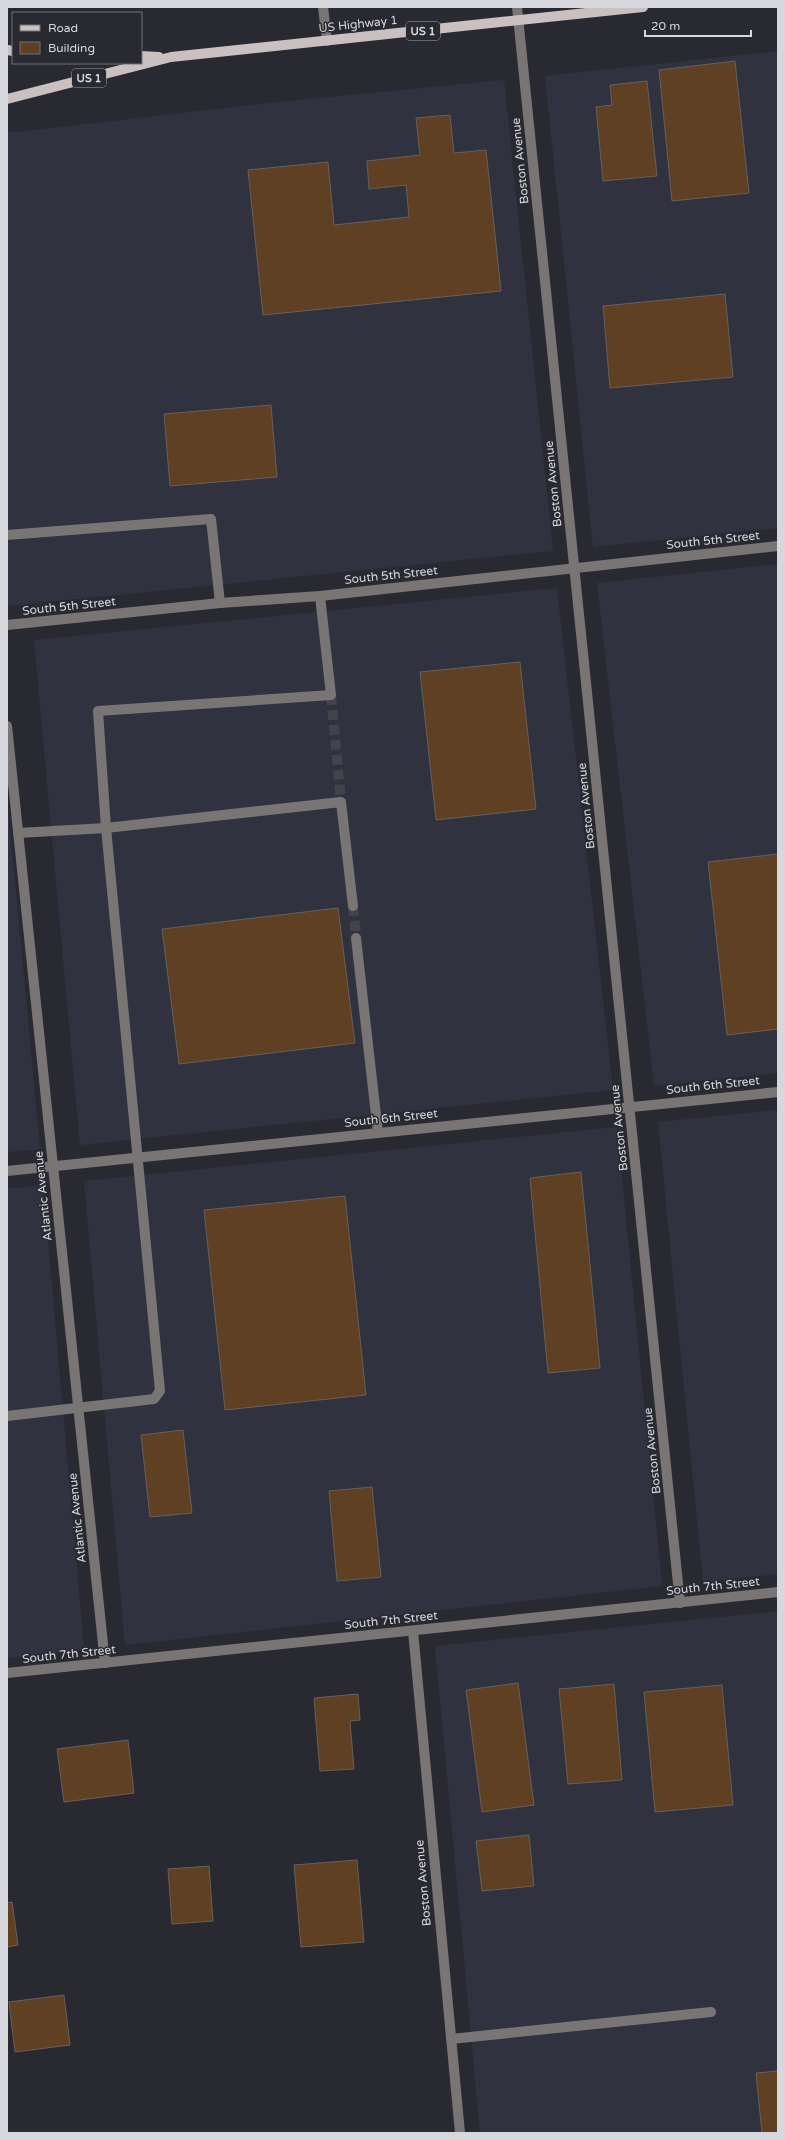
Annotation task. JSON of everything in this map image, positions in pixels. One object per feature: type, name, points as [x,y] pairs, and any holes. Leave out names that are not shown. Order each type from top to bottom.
[{"type":"main road","name":"US Highway 1","points":[[142,56],[171,57],[643,7]]},
{"type":"main road","name":"US Highway 1","points":[[7,99],[171,57]]},
{"type":"street","points":[[323,7],[327,41]]},
{"type":"street","name":"Boston Avenue","points":[[517,7],[680,1603]]},
{"type":"street","points":[[7,535],[211,518],[220,603]]},
{"type":"street","name":"South 5th Street","points":[[7,625],[220,603],[320,596],[778,546]]},
{"type":"street","points":[[7,1416],[154,1399],[160,1391],[106,828],[98,711],[331,695],[320,596]]},
{"type":"street","name":"Atlantic Avenue","points":[[7,726],[106,1663]]},
{"type":"street","points":[[18,833],[106,828],[341,802],[353,906]]},
{"type":"street","points":[[356,938],[378,1133]]},
{"type":"street","name":"South 6th Street","points":[[7,1171],[778,1092]]},
{"type":"street","name":"South 7th Street","points":[[7,1673],[778,1592]]},
{"type":"street","name":"Boston Avenue","points":[[413,1631],[460,2133]]},
{"type":"street","points":[[451,2039],[711,2012]]},
{"type":"shaded area","points":[[778,51],[778,528],[593,547],[545,76]]},
{"type":"shaded area","points":[[504,80],[553,551],[7,606],[7,133],[277,102]]},
{"type":"shaded area","points":[[778,564],[778,1073],[654,1086],[597,583]]},
{"type":"shaded area","points":[[557,588],[613,1090],[80,1145],[34,640]]},
{"type":"shaded area","points":[[7,795],[40,1149],[7,1152]]},
{"type":"shaded area","points":[[778,1110],[778,1574],[703,1582],[658,1122]]},
{"type":"shaded area","points":[[617,1127],[662,1586],[125,1645],[84,1181]]},
{"type":"shaded area","points":[[43,1185],[84,1649],[7,1658],[7,1189]]},
{"type":"shaded area","points":[[778,1611],[778,2133],[480,2133],[435,1646]]},
{"type":"building","points":[[735,61],[749,193],[672,201],[659,70]]},
{"type":"building","points":[[647,81],[657,176],[603,181],[596,107],[612,105],[610,85]]},
{"type":"building","points":[[450,115],[454,153],[486,150],[501,291],[263,315],[248,170],[328,162],[334,225],[409,217],[406,185],[369,189],[367,161],[420,155],[416,118]]},
{"type":"building","points":[[725,294],[733,377],[610,388],[603,306]]},
{"type":"building","points":[[271,405],[277,477],[170,486],[164,414]]},
{"type":"building","points":[[520,662],[536,809],[436,820],[420,672]]},
{"type":"building","points":[[778,854],[778,1029],[727,1035],[708,862]]},
{"type":"building","points":[[338,908],[355,1043],[179,1064],[162,929]]},
{"type":"building","points":[[581,1172],[600,1368],[548,1373],[530,1178]]},
{"type":"building","points":[[345,1196],[366,1395],[225,1410],[204,1210]]},
{"type":"building","points":[[183,1430],[192,1513],[150,1517],[141,1435]]},
{"type":"building","points":[[372,1487],[381,1577],[337,1581],[329,1491]]},
{"type":"building","points":[[518,1683],[534,1805],[482,1812],[466,1690]]},
{"type":"building","points":[[614,1684],[622,1780],[568,1784],[559,1689]]},
{"type":"building","points":[[722,1685],[733,1805],[655,1812],[644,1692]]},
{"type":"building","points":[[358,1694],[360,1720],[350,1721],[354,1769],[320,1771],[314,1698]]},
{"type":"building","points":[[128,1740],[134,1793],[64,1802],[57,1749]]},
{"type":"building","points":[[529,1835],[534,1886],[482,1891],[476,1841]]},
{"type":"building","points":[[357,1860],[364,1942],[301,1947],[294,1865]]},
{"type":"building","points":[[209,1866],[213,1921],[172,1924],[168,1869]]},
{"type":"building","points":[[12,1902],[18,1945],[7,1947],[7,1903]]},
{"type":"building","points":[[64,1995],[70,2045],[15,2052],[9,2002]]},
{"type":"building","points":[[778,2071],[778,2133],[762,2133],[756,2073]]},
{"type":"tunnel","points":[[331,695],[341,802]]},
{"type":"tunnel","points":[[353,906],[356,938]]}]
